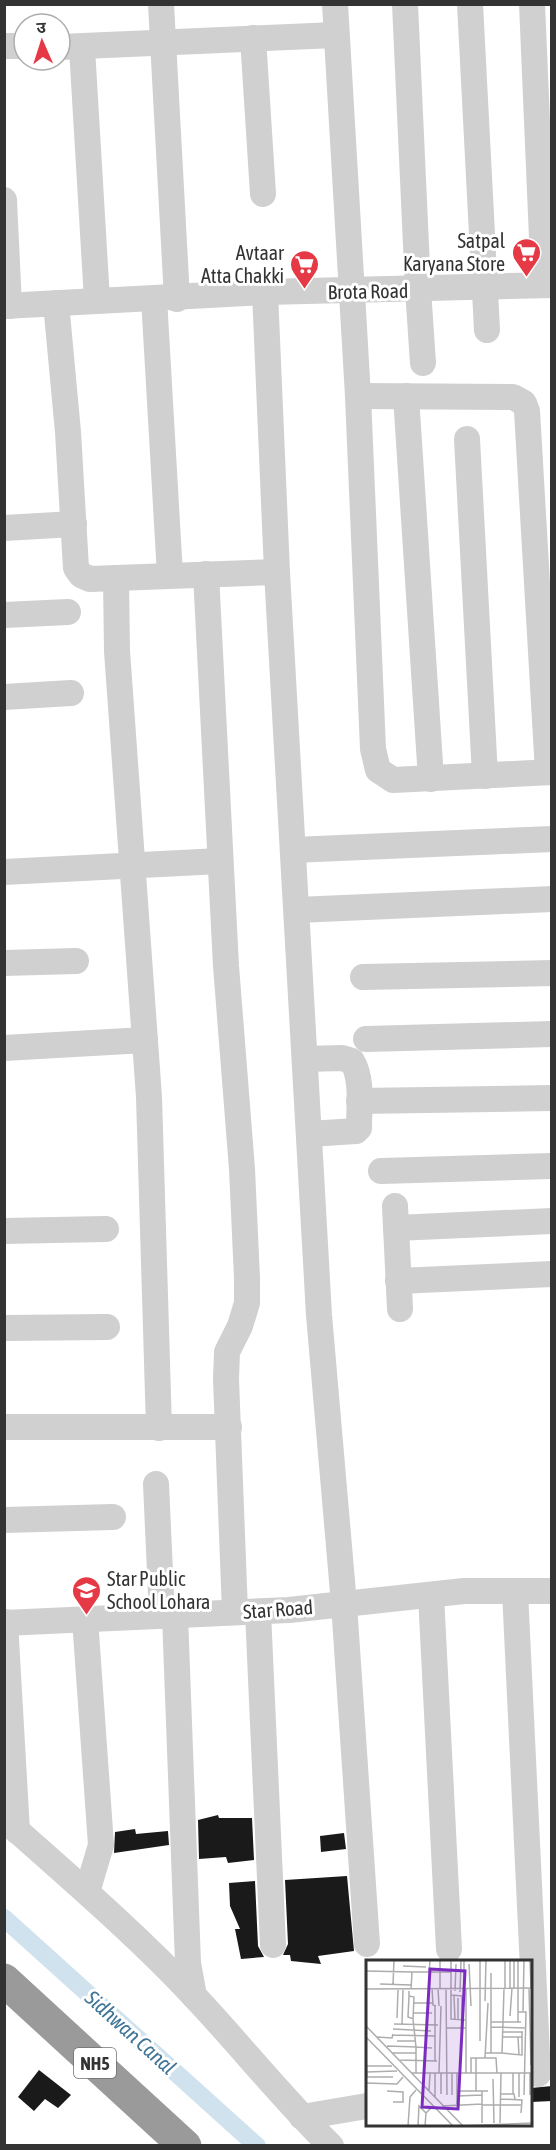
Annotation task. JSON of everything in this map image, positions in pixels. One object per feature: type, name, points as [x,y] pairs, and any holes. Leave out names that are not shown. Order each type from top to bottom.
[{"type":"highway","name":"NH5","points":[[4,1980],[185,2145]]},
{"type":"highway","name":"NH5","points":[[4,2008],[154,2145]]},
{"type":"street","points":[[161,4],[164,42],[170,575]]},
{"type":"street","points":[[335,4],[350,292],[358,396],[373,749],[378,770],[393,780],[550,772],[524,403],[513,397],[358,396]]},
{"type":"street","points":[[405,4],[417,290],[423,363]]},
{"type":"street","points":[[470,4],[487,330]]},
{"type":"street","points":[[532,4],[548,285]]},
{"type":"street","points":[[72,47],[336,35]]},
{"type":"street","points":[[253,38],[262,194]]},
{"type":"street","points":[[72,57],[97,300]]},
{"type":"street","points":[[4,200],[7,306]]},
{"type":"street","name":"Brota Road","points":[[7,306],[265,292],[350,292],[548,285]]},
{"type":"street","points":[[265,292],[277,572],[319,1316],[344,1604],[367,1944]]},
{"type":"street","points":[[56,303],[76,568],[81,575],[90,579],[277,572]]},
{"type":"street","points":[[405,396],[430,779]]},
{"type":"street","points":[[467,439],[485,776]]},
{"type":"street","points":[[4,528],[74,525]]},
{"type":"street","points":[[206,574],[220,861],[247,1278],[246,1304],[240,1326],[227,1352],[229,1427],[273,1945]]},
{"type":"street","points":[[116,578],[117,651],[145,1040],[159,1428]]},
{"type":"street","points":[[4,615],[68,612]]},
{"type":"street","points":[[4,697],[71,693]]},
{"type":"street","points":[[293,850],[552,839]]},
{"type":"street","points":[[4,872],[220,861]]},
{"type":"street","points":[[297,910],[552,899]]},
{"type":"street","points":[[4,963],[76,962]]},
{"type":"street","points":[[363,977],[552,973]]},
{"type":"street","points":[[366,1039],[552,1034]]},
{"type":"street","points":[[4,1048],[145,1040]]},
{"type":"street","points":[[305,1059],[352,1061],[357,1069],[359,1101],[359,1128],[356,1131],[309,1134]]},
{"type":"street","points":[[359,1101],[552,1098]]},
{"type":"street","points":[[381,1171],[552,1166]]},
{"type":"street","points":[[400,1309],[395,1217],[552,1221]]},
{"type":"street","points":[[4,1231],[106,1229]]},
{"type":"street","points":[[398,1281],[552,1274]]},
{"type":"street","points":[[4,1328],[107,1328]]},
{"type":"street","points":[[4,1427],[229,1427]]},
{"type":"street","points":[[156,1484],[168,1616],[188,1963],[194,1996]]},
{"type":"street","points":[[4,1520],[113,1517]]},
{"type":"street","points":[[515,1591],[540,1882],[542,1946],[540,2074]]},
{"type":"street","name":"Star Road","points":[[5,1623],[246,1612],[431,1595],[552,1591]]},
{"type":"street","points":[[431,1595],[449,1949]]},
{"type":"street","points":[[85,1619],[100,1845],[87,1892]]},
{"type":"street","points":[[5,1623],[11,1825],[87,1892],[194,1996],[302,2117],[331,2145]]},
{"type":"street","points":[[302,2117],[366,2106]]},
{"type":"building","points":[[218,1815],[219,1818],[252,1818],[254,1860],[228,1863],[226,1857],[199,1859],[198,1820]]},
{"type":"building","points":[[135,1829],[136,1834],[168,1831],[169,1845],[114,1853],[115,1832]]},
{"type":"building","points":[[344,1833],[346,1849],[321,1852],[320,1836]]},
{"type":"building","points":[[347,1876],[354,1951],[318,1956],[321,1964],[291,1961],[290,1955],[283,1955],[288,1944],[285,1880]]},
{"type":"building","points":[[255,1881],[258,1946],[264,1957],[241,1959],[235,1929],[240,1929],[230,1906],[229,1883]]},
{"type":"building","points":[[39,2070],[71,2095],[58,2108],[45,2099],[34,2111],[18,2097]]},
{"type":"building","points":[[552,2086],[552,2101],[532,2102],[532,2088]]},
{"type":"waterway","name":"Sidhwan Canal","points":[[4,1918],[257,2146]]},
{"type":"place","name":"Satpal Karyana Store","points":[[526,278]]},
{"type":"place","name":"Avtaar Atta Chakki","points":[[305,290]]},
{"type":"place","name":"Star Public School Lohara","points":[[86,1616]]}]
